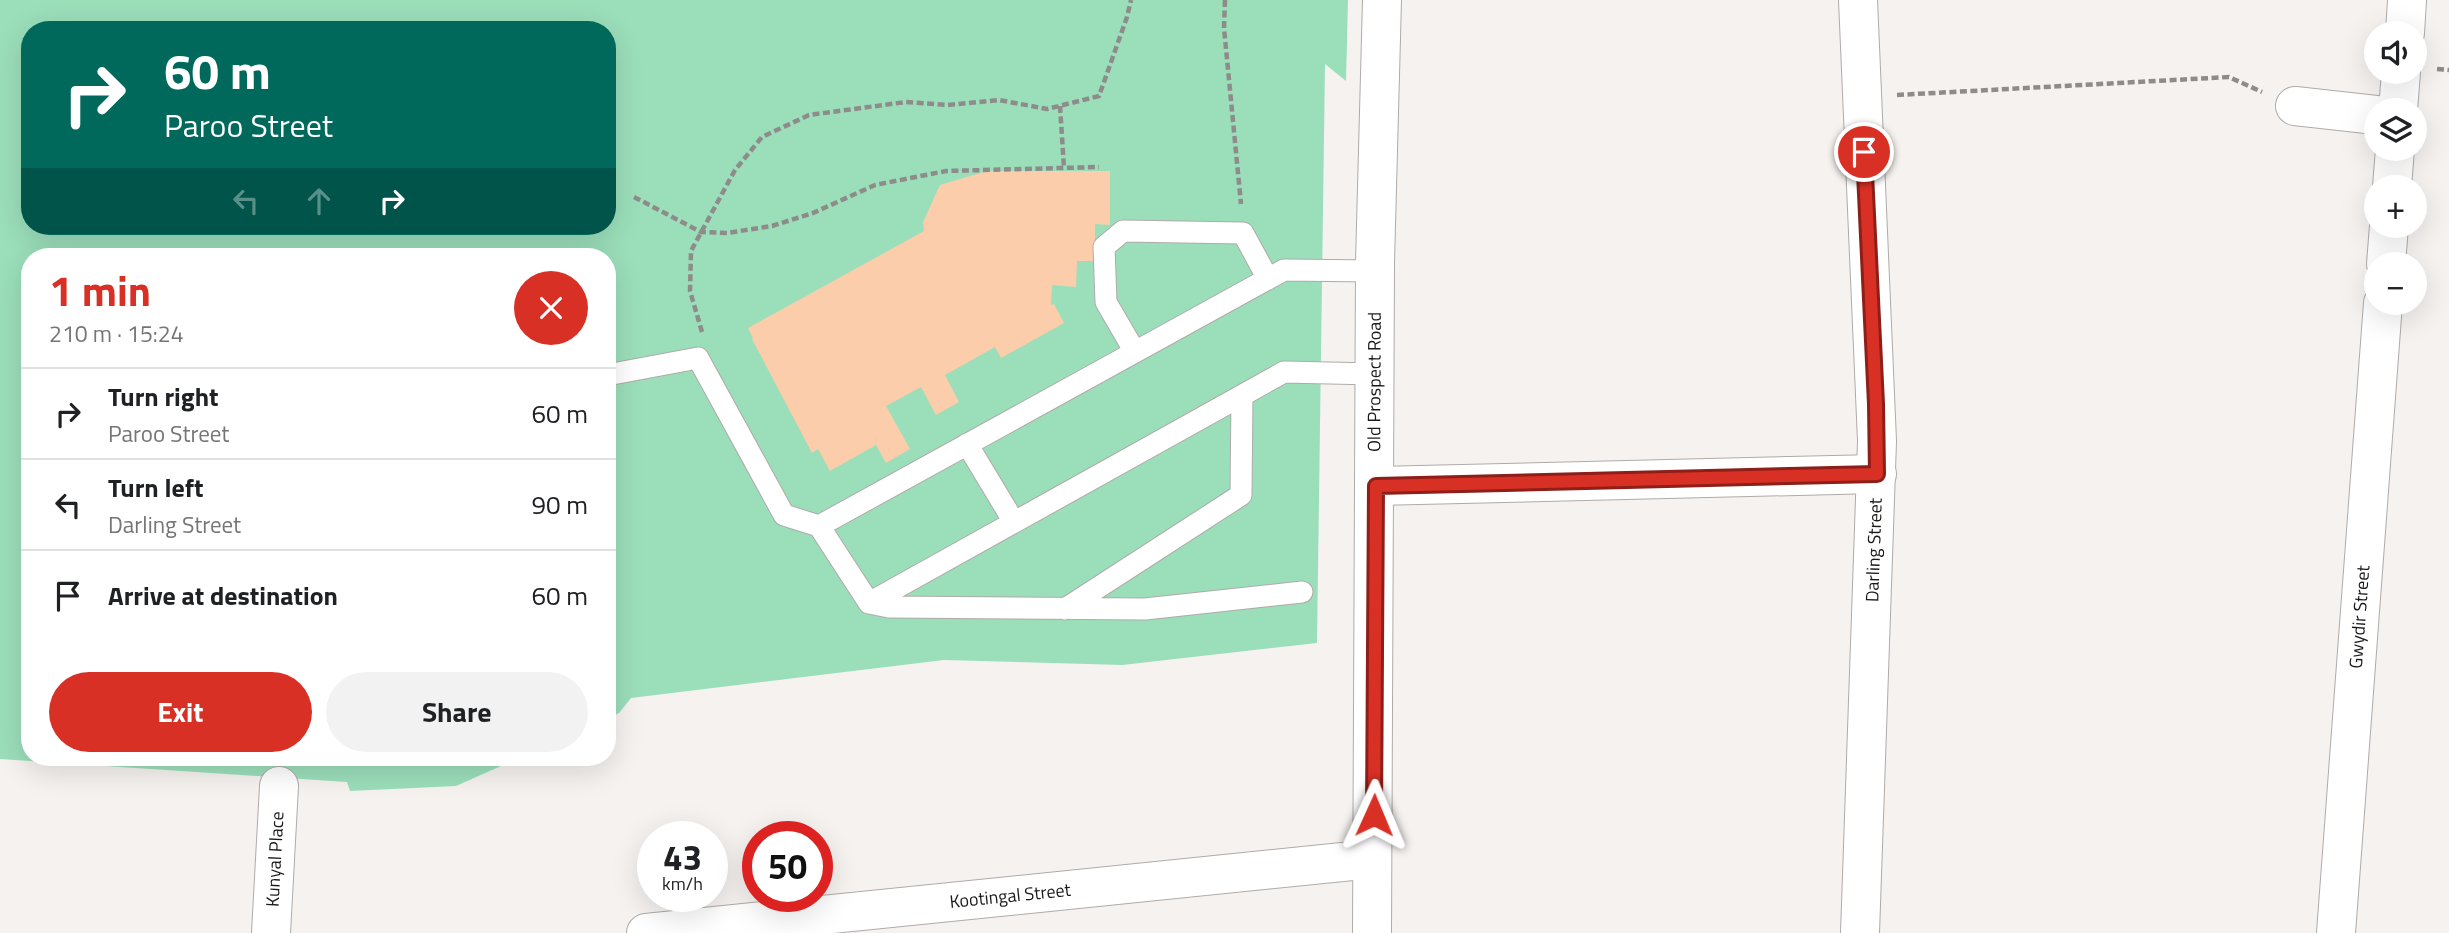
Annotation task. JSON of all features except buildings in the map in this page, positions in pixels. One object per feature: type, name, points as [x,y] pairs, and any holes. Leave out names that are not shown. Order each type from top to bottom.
[{"type":"street","name":"Old Prospect Road","points":[[1372,933],[1375,271],[1382,0]]},
{"type":"street","name":"Darling Street","points":[[1858,0],[1877,474],[1860,933]]},
{"type":"street","points":[[2406,21],[2407,0]]},
{"type":"street","points":[[2295,106],[2364,114]]},
{"type":"street","name":"Gwydir Street","points":[[2336,933],[2383,315]]},
{"type":"street","points":[[1376,486],[1877,474]]},
{"type":"street","name":"Kunyal Place","points":[[271,933],[279,786]]},
{"type":"street","name":"Kootingal Street","points":[[646,933],[870,921],[1373,859]]},
{"type":"lane","points":[[1136,352],[1106,302],[1104,247],[1123,231],[1243,233],[1268,279]]},
{"type":"lane","points":[[819,526],[1284,270],[1375,271]]},
{"type":"lane","points":[[616,373],[698,358],[784,515],[819,526],[869,603],[888,607],[1145,609],[1302,592]]},
{"type":"lane","points":[[869,603],[1284,372],[1375,374]]},
{"type":"lane","points":[[1065,609],[1241,495],[1242,396]]},
{"type":"lane","points":[[967,444],[1014,522]]},
{"type":"path","points":[[703,366],[705,344],[690,291],[691,251],[735,170],[762,137],[809,115],[906,102],[948,105],[999,100],[1047,109],[1099,96],[1131,0]]},
{"type":"path","points":[[1225,0],[1224,28],[1243,233]]},
{"type":"path","points":[[1861,96],[2229,77],[2295,106]]},
{"type":"path","points":[[1060,106],[1064,168]]},
{"type":"path","points":[[634,197],[701,232],[727,233],[772,226],[813,213],[874,185],[946,171],[1099,167]]},
{"type":"green space","points":[[0,0],[1348,0],[1346,81],[1325,64],[1317,643],[1122,665],[944,660],[631,698],[616,714],[616,248],[21,248],[21,760],[0,759]]},
{"type":"green space","points":[[106,766],[501,766],[456,786],[350,791],[347,782]]},
{"type":"route","points":[[1374,815],[1376,486],[1877,474],[1864,152]]}]
